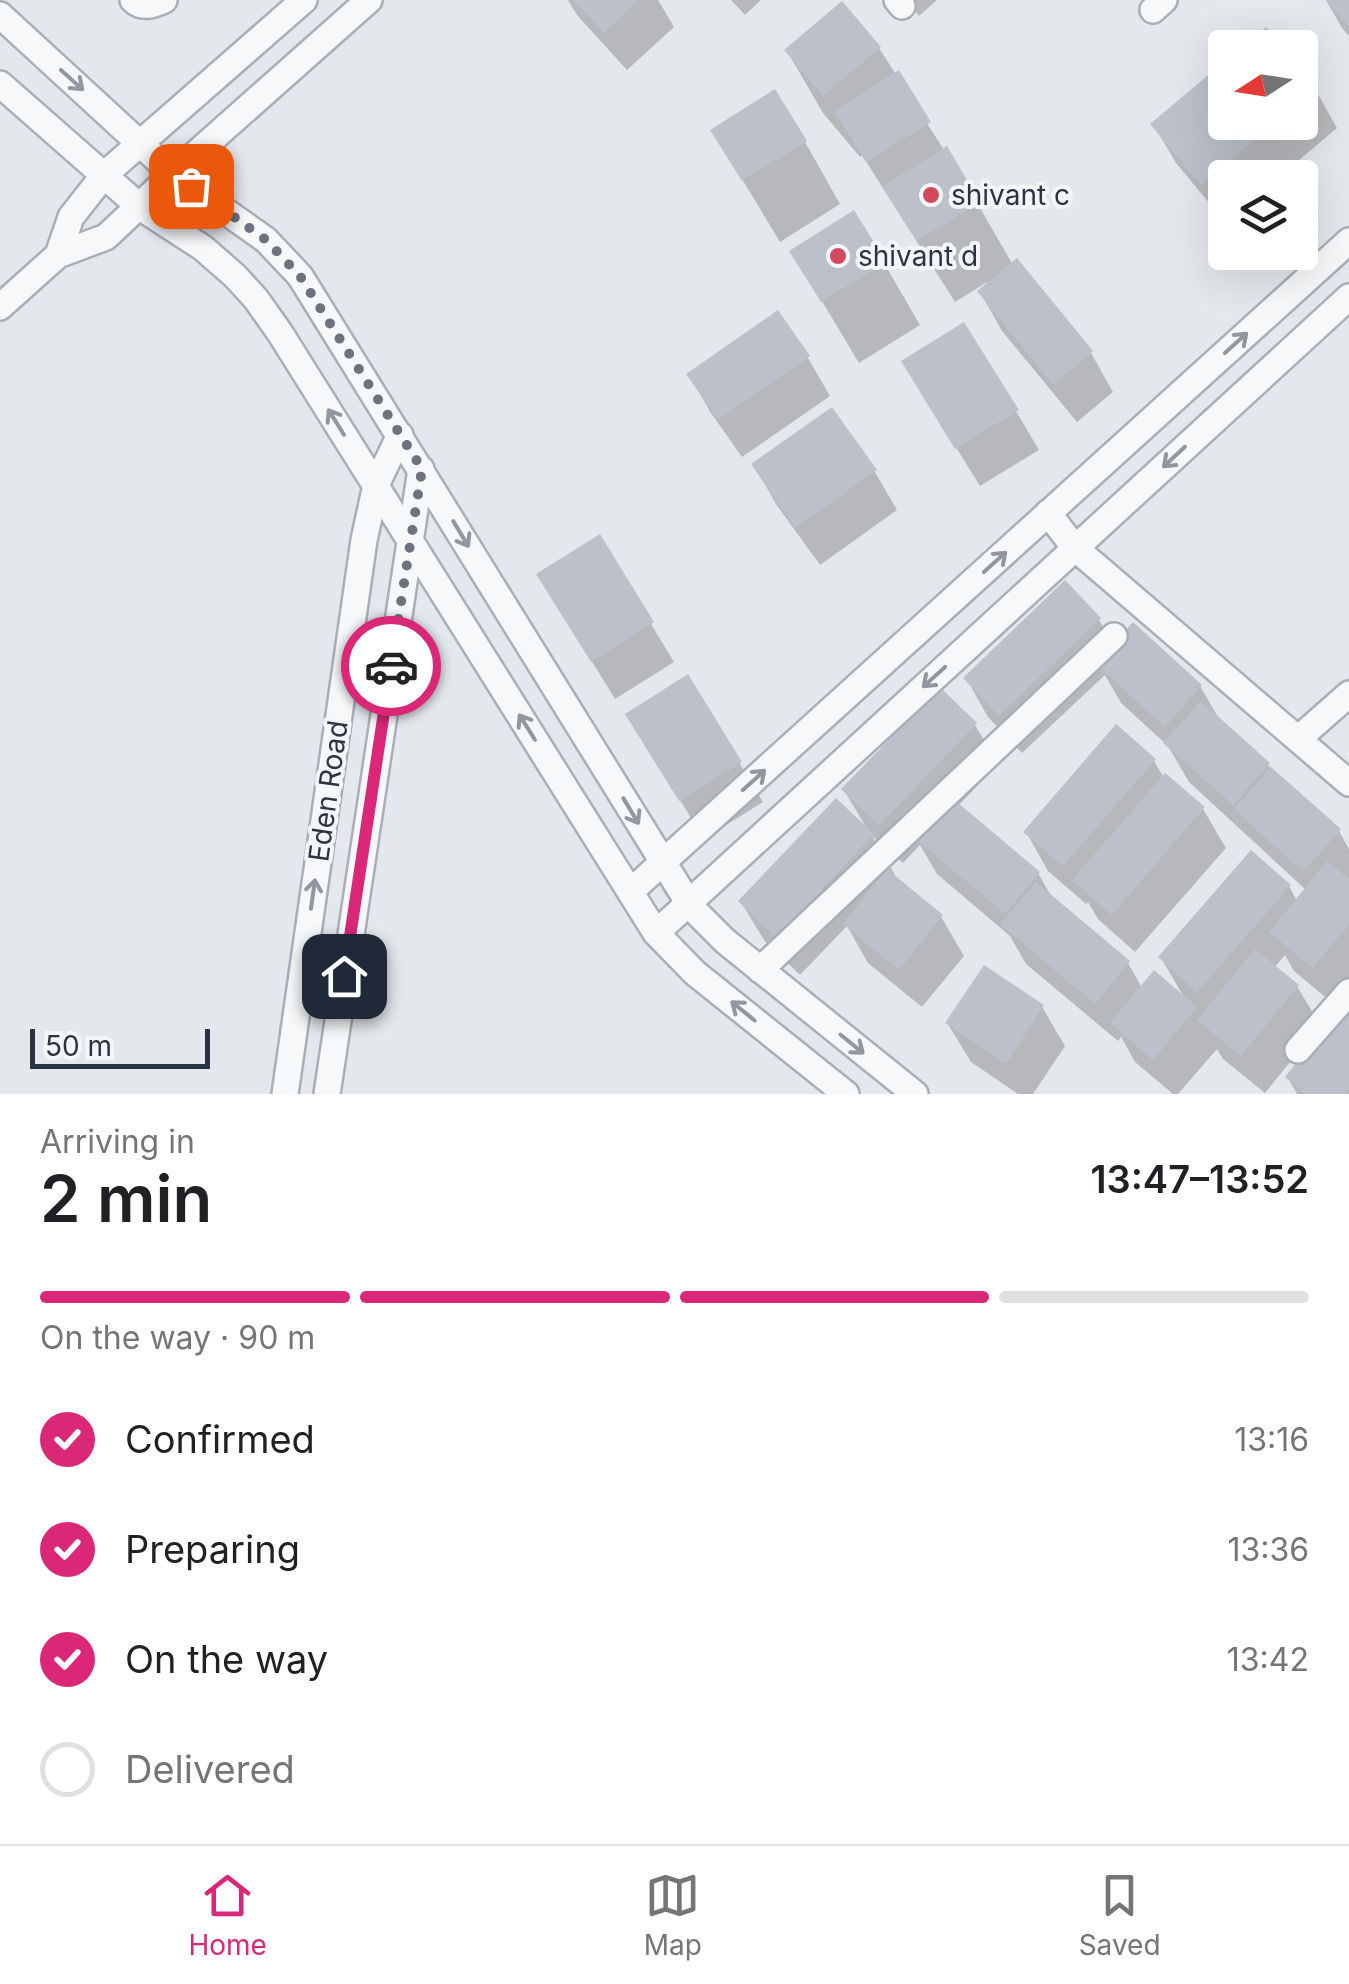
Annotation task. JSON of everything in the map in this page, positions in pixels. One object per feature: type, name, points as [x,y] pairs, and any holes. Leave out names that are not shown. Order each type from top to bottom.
[{"type":"street","points":[[132,0],[152,6],[164,0]]},
{"type":"street","points":[[58,255],[71,217],[104,175],[304,0]]},
{"type":"street","points":[[0,307],[58,255],[106,237],[369,0]]},
{"type":"street","points":[[0,15],[173,174],[266,240],[300,276],[688,902],[724,941],[915,1094]]},
{"type":"street","points":[[0,84],[140,207],[203,248],[256,299],[656,932],[695,973],[846,1094]]},
{"type":"street","points":[[630,892],[1349,240]]},
{"type":"street","points":[[656,932],[1349,297]]},
{"type":"street","name":"Eden Road","points":[[285,1094],[364,540],[376,485],[400,435]]},
{"type":"street","name":"Eden Road","points":[[327,1094],[422,469]]},
{"type":"street","points":[[1048,514],[1075,548],[1349,784]]},
{"type":"street","points":[[760,970],[1114,636]]},
{"type":"street","points":[[1298,740],[1349,694]]},
{"type":"street","points":[[1298,1050],[1349,992]]},
{"type":"building","points":[[573,0],[639,0],[604,33]]},
{"type":"building","points":[[1326,0],[1349,0],[1349,27]]},
{"type":"building","points":[[842,1],[881,47],[823,96],[784,50]]},
{"type":"building","points":[[899,70],[931,122],[866,162],[834,111]]},
{"type":"building","points":[[1208,75],[1208,140],[1255,140],[1231,160],[1208,160],[1208,179],[1201,185],[1150,124]]},
{"type":"building","points":[[775,89],[807,141],[742,181],[710,130]]},
{"type":"building","name":"shivant c","points":[[947,146],[980,202],[917,241],[882,187]]},
{"type":"building","name":"shivant d","points":[[854,210],[886,262],[821,302],[789,251]]},
{"type":"building","points":[[1017,258],[1093,351],[1053,385],[977,291]]},
{"type":"building","points":[[778,310],[810,356],[718,420],[686,374]]},
{"type":"building","points":[[964,322],[1019,410],[955,449],[901,361]]},
{"type":"building","points":[[832,407],[877,470],[795,528],[751,464]]},
{"type":"building","points":[[600,534],[654,622],[591,662],[536,574]]},
{"type":"building","points":[[1065,580],[1101,618],[999,716],[963,678]]},
{"type":"building","points":[[1133,622],[1202,685],[1165,727],[1096,664]]},
{"type":"building","points":[[688,674],[742,762],[679,801],[625,714]]},
{"type":"building","points":[[940,687],[977,723],[879,826],[841,789]]},
{"type":"building","points":[[1201,701],[1270,763],[1233,805],[1163,743]]},
{"type":"building","points":[[1116,724],[1156,759],[1063,866],[1023,832]]},
{"type":"building","points":[[1271,767],[1341,829],[1303,872],[1234,809]]},
{"type":"building","points":[[1165,773],[1205,807],[1112,915],[1072,880]]},
{"type":"building","points":[[951,797],[1040,872],[1005,914],[911,835]]},
{"type":"building","points":[[836,798],[874,834],[776,938],[738,901]]},
{"type":"building","points":[[1251,850],[1291,885],[1197,992],[1158,957]]},
{"type":"building","points":[[1327,861],[1349,879],[1349,924],[1313,968],[1269,932]]},
{"type":"building","points":[[887,869],[943,915],[899,970],[843,924]]},
{"type":"building","points":[[1036,882],[1130,961],[1095,1004],[1000,924]]},
{"type":"building","points":[[1255,949],[1299,985],[1241,1056],[1197,1020]]},
{"type":"building","points":[[984,965],[1044,1005],[1006,1064],[945,1023]]},
{"type":"building","points":[[1154,970],[1197,1007],[1153,1060],[1110,1023]]},
{"type":"building","points":[[1343,1006],[1349,1012],[1349,1089],[1345,1094],[1305,1094],[1285,1077]]},
{"type":"way so far","points":[[191,186],[266,240],[300,276],[422,469],[391,666]]},
{"type":"place","name":"shivant c","points":[[931,195]]},
{"type":"place","name":"shivant d","points":[[838,256]]},
{"type":"route","points":[[344,976],[391,666]]}]
